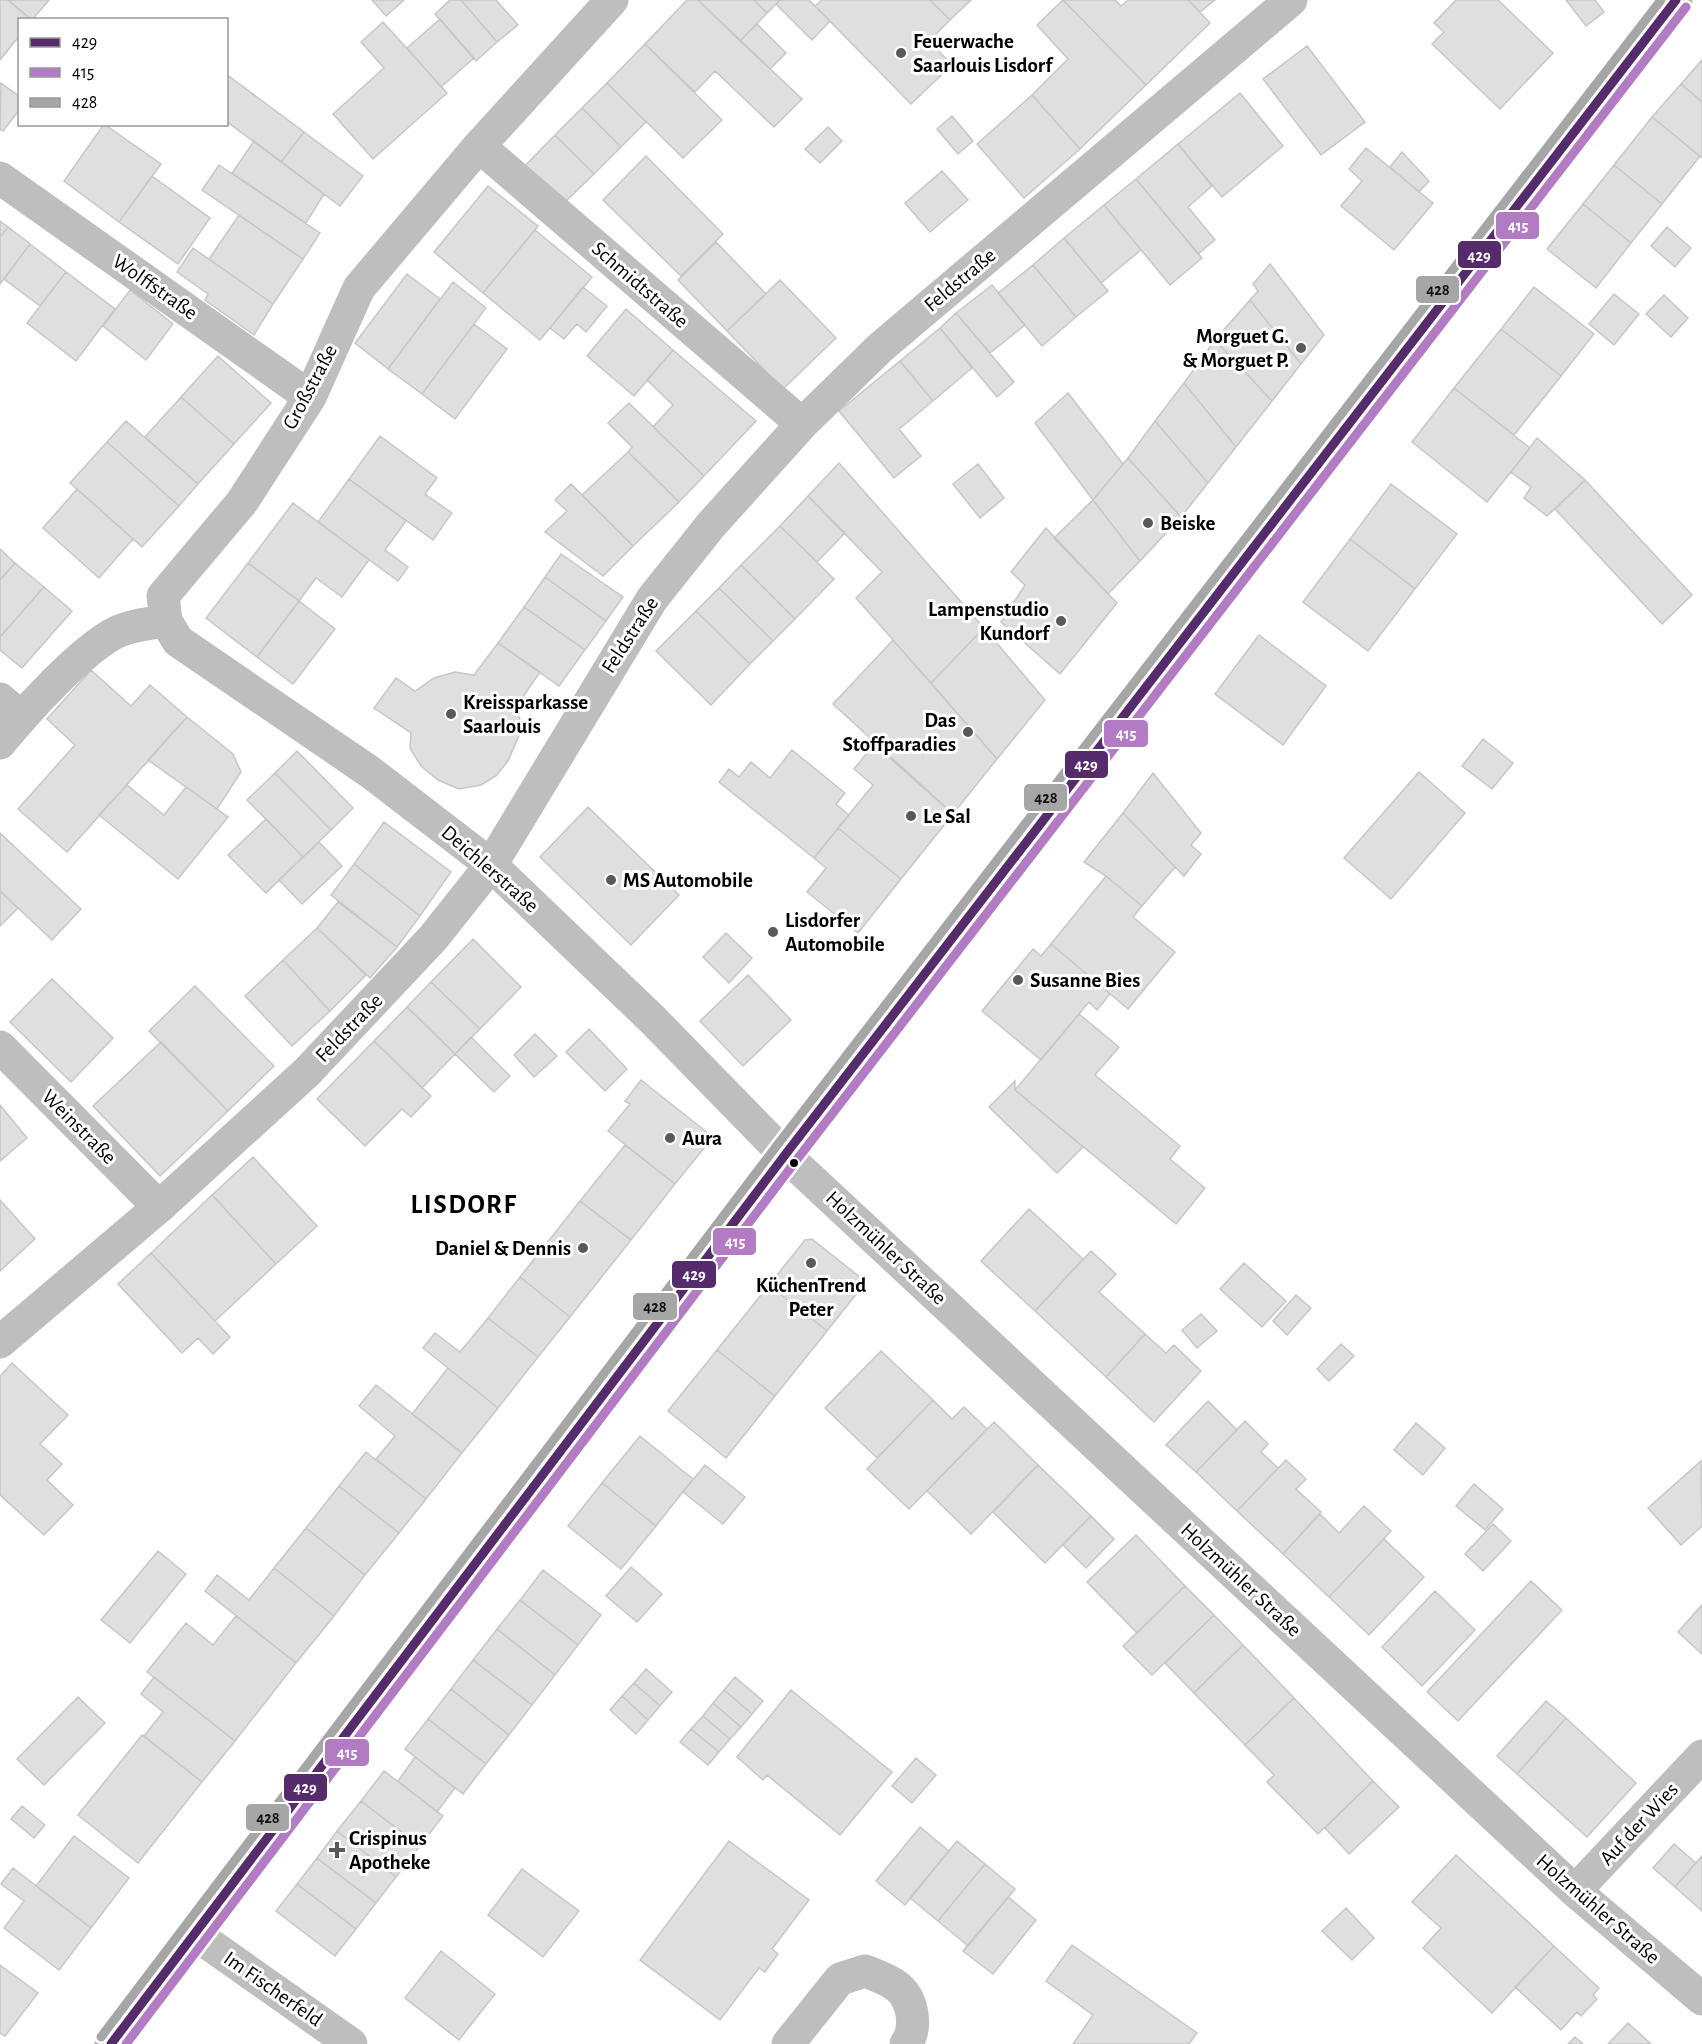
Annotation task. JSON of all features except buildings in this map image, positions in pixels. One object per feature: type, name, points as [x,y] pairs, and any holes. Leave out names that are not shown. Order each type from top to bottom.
[{"type":"main road","points":[[111,2044],[785,1155],[1676,0]]},
{"type":"street","name":"Großstraße","points":[[166,621],[163,596],[242,502],[310,397],[359,288],[479,146],[612,0]]},
{"type":"street","name":"Feldstraße","points":[[0,1342],[159,1207],[307,1072],[433,938],[490,865],[652,599],[711,525],[802,424],[880,347],[1291,0]]},
{"type":"street","name":"Schmidtstraße","points":[[479,146],[802,424]]},
{"type":"street","name":"Wolffstraße","points":[[0,178],[310,397]]},
{"type":"street","name":"Deichlerstraße","points":[[166,621],[178,641],[370,772],[490,865],[652,1018],[785,1155]]},
{"type":"street","points":[[0,744],[11,708],[116,633],[142,624],[166,621]]},
{"type":"street","name":"Weinstraße","points":[[0,1047],[159,1207]]},
{"type":"street","name":"Holzmühler Straße","points":[[785,1155],[1575,1891],[1702,2000]]},
{"type":"street","name":"Auf der Wies","points":[[1575,1891],[1702,1756]]},
{"type":"street","name":"Im Fischerfeld","points":[[195,1934],[351,2044]]},
{"type":"street","points":[[788,2044],[840,1980],[865,1971],[897,1986],[914,2013],[910,2038],[906,2044]]},
{"type":"transit line","name":"428","points":[[101,2037],[775,1148],[1661,0]]},
{"type":"transit line","name":"429","points":[[111,2044],[785,1155],[1676,0]]},
{"type":"transit line","name":"415","points":[[126,2044],[795,1162],[1686,7]]},
{"type":"place","name":"Feuerwache Saarlouis Lisdorf","points":[[901,53]]},
{"type":"place","name":"Morguet G. & Morguet P.","points":[[1301,348]]},
{"type":"place","name":"Beiske","points":[[1148,523]]},
{"type":"place","name":"Lampenstudio Kundorf","points":[[1061,621]]},
{"type":"place","name":"Kreissparkasse Saarlouis","points":[[451,714]]},
{"type":"place","name":"Das Stoffparadies","points":[[968,732]]},
{"type":"place","name":"Le Sal","points":[[911,816]]},
{"type":"place","name":"MS Automobile","points":[[611,880]]},
{"type":"place","name":"Lisdorfer Automobile","points":[[773,932]]},
{"type":"place","name":"Susanne Bies","points":[[1018,980]]},
{"type":"place","name":"Aura","points":[[670,1138]]},
{"type":"place","name":"Daniel & Dennis","points":[[583,1248]]},
{"type":"place","name":"KüchenTrend Peter","points":[[811,1263]]},
{"type":"place","name":"Crispinus Apotheke","points":[[337,1850]]},
{"type":"district","name":"LISDORF","points":[[464,1204]]}]
